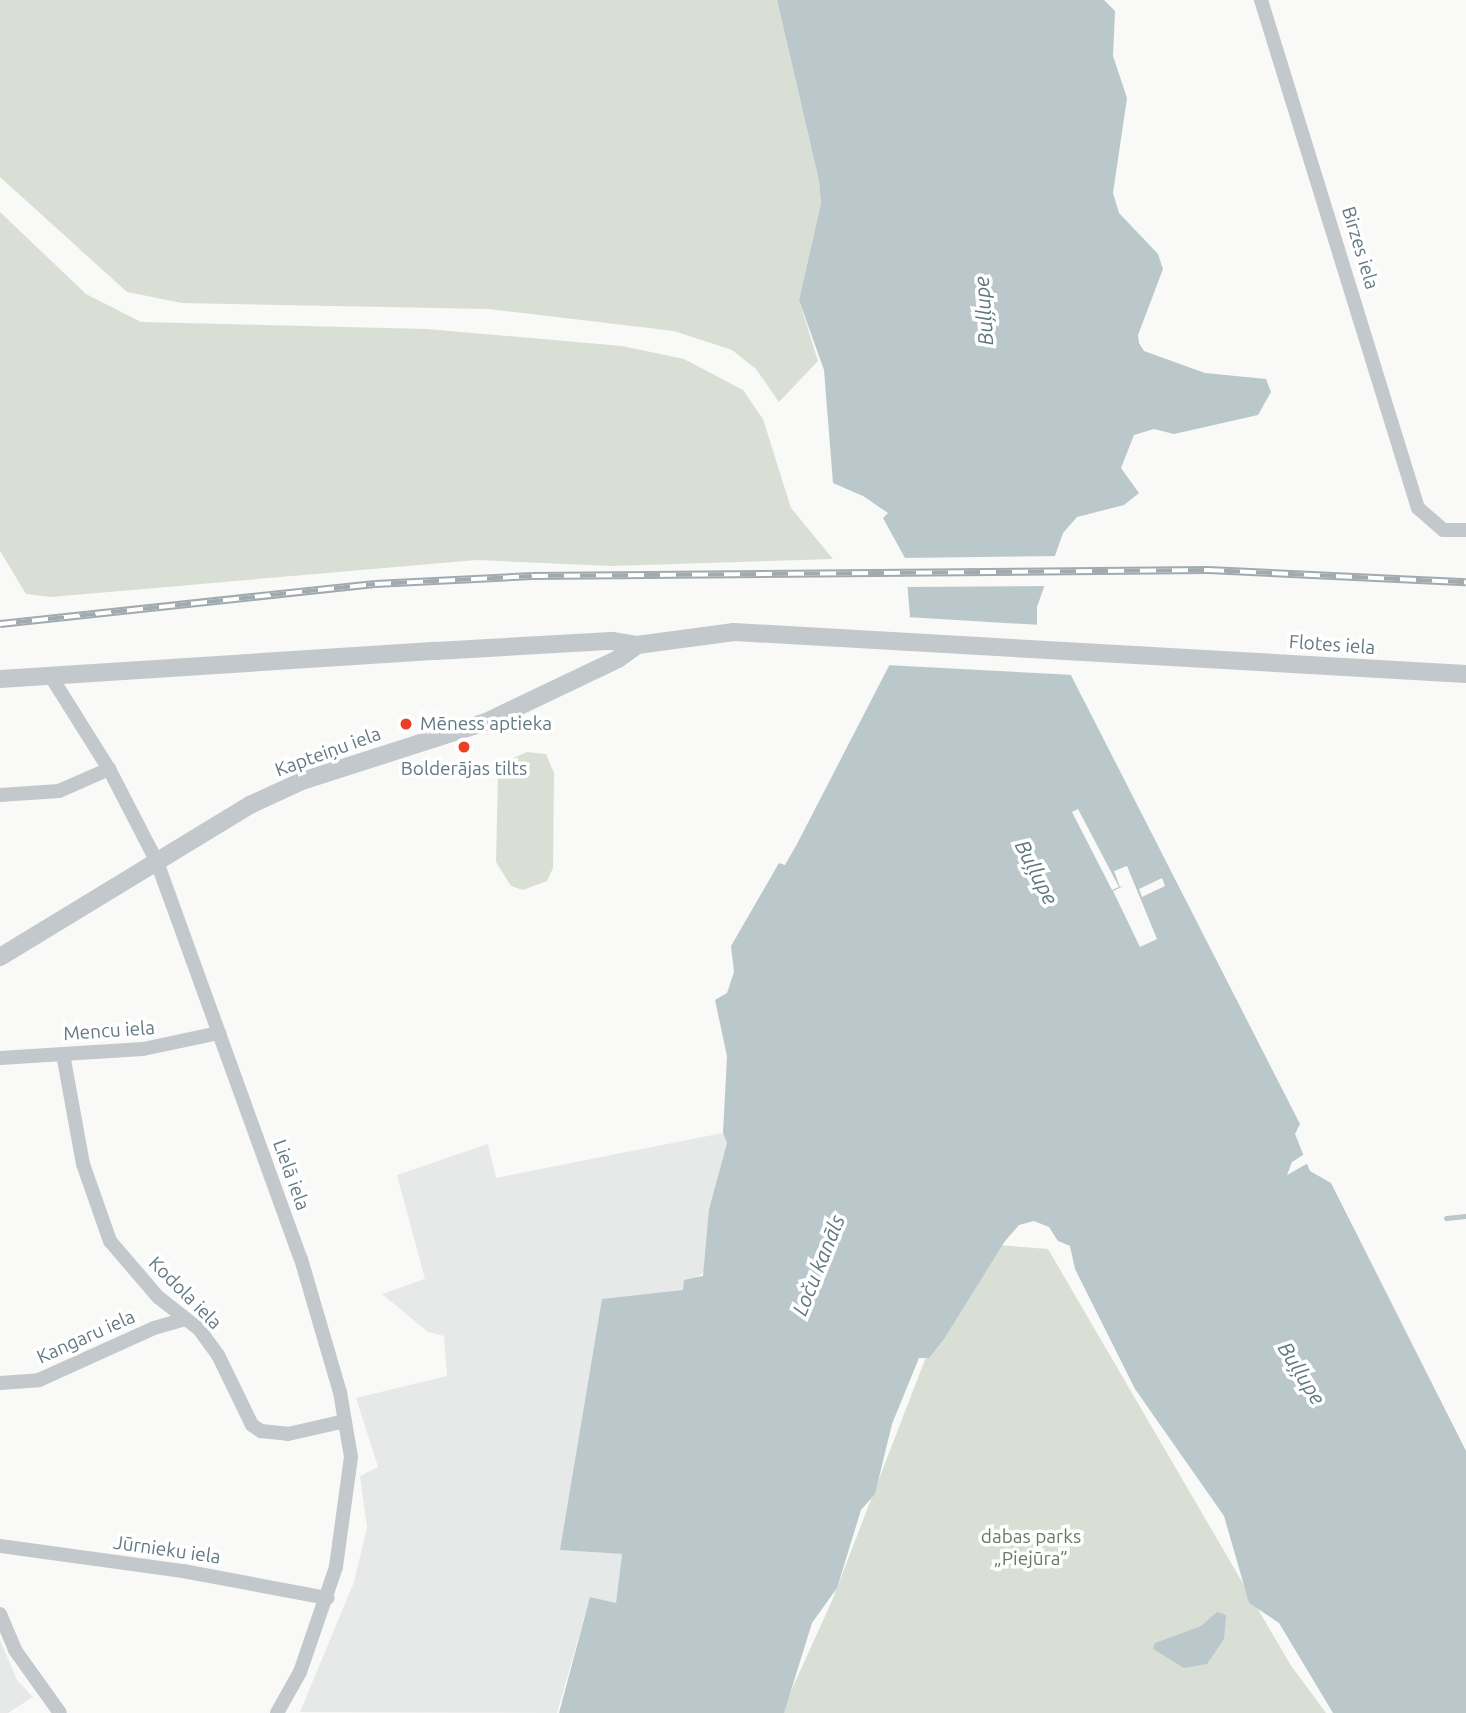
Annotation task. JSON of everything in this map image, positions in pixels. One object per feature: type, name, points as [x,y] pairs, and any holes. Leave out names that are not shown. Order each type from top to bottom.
[{"type":"street","name":"Birzes iela","points":[[1261,0],[1418,508],[1443,530],[1466,530]]},
{"type":"street","name":"Kapteiņu iela","points":[[0,957],[250,805],[292,786],[486,722],[618,659],[636,645],[734,632]]},
{"type":"street","name":"Flotes iela","points":[[734,632],[1466,674]]},
{"type":"street","points":[[0,679],[612,642],[636,645]]},
{"type":"street","name":"Lielā iela","points":[[50,676],[109,769],[157,862],[314,1298],[345,1421],[351,1457],[349,1485],[327,1598],[284,1711]]},
{"type":"street","points":[[0,795],[59,791],[109,769]]},
{"type":"street","name":"Mencu iela","points":[[0,1058],[168,1046],[219,1033]]},
{"type":"street","name":"Kodola iela","points":[[63,1054],[83,1164],[110,1241],[158,1297],[186,1319],[218,1355],[252,1426],[288,1434],[345,1421]]},
{"type":"street","name":"Kangaru iela","points":[[0,1383],[39,1380],[154,1328],[186,1319]]},
{"type":"street","name":"Jūrnieku iela","points":[[0,1546],[183,1571],[327,1598]]},
{"type":"street","points":[[0,1614],[15,1650],[60,1713]]},
{"type":"shaded area","points":[[723,1133],[727,1143],[709,1209],[705,1271],[683,1290],[561,1550],[622,1554],[616,1604],[590,1597],[557,1713],[300,1712],[354,1582],[367,1527],[360,1476],[378,1467],[356,1398],[447,1376],[444,1336],[428,1332],[382,1294],[425,1279],[397,1175],[488,1144],[496,1178]]},
{"type":"shaded area","points":[[0,1640],[17,1680],[33,1697],[8,1713],[0,1713]]},
{"type":"green space","points":[[0,0],[777,0],[819,181],[821,203],[799,300],[818,361],[779,402],[756,369],[732,350],[674,331],[488,309],[182,303],[127,292],[0,177]]},
{"type":"green space","points":[[0,212],[86,294],[141,322],[427,329],[622,346],[684,359],[743,390],[763,419],[791,508],[833,559],[611,566],[477,560],[51,597],[26,594],[0,551]]},
{"type":"green space","points":[[527,752],[546,754],[554,773],[553,868],[547,881],[523,890],[511,886],[496,862],[498,776],[506,761]]},
{"type":"green space","name":"dabas parks „Piejūra”","points":[[987,1244],[1048,1249],[1290,1664],[1326,1713],[781,1713],[831,1603],[957,1277]]},
{"type":"water","points":[[777,0],[1104,0],[1115,11],[1113,56],[1127,98],[1113,193],[1119,213],[1158,254],[1163,269],[1138,335],[1139,343],[1144,351],[1205,373],[1266,379],[1271,392],[1258,415],[1174,434],[1154,429],[1134,435],[1121,468],[1139,493],[1124,505],[1077,517],[1063,533],[1037,607],[1037,631],[1052,638],[1300,1124],[1295,1134],[1310,1171],[1331,1183],[1466,1451],[1466,1713],[1333,1713],[1279,1623],[1249,1603],[1224,1516],[1135,1389],[1075,1269],[1070,1246],[1058,1241],[1049,1227],[1034,1221],[1019,1225],[1005,1241],[944,1339],[929,1358],[919,1358],[892,1424],[875,1494],[861,1510],[837,1588],[812,1623],[784,1713],[559,1713],[590,1597],[616,1603],[622,1554],[560,1550],[602,1299],[683,1290],[684,1280],[703,1276],[709,1209],[727,1143],[723,1133],[727,1056],[715,1000],[727,993],[734,972],[731,946],[779,863],[785,865],[797,844],[893,658],[910,616],[905,558],[883,518],[888,513],[863,496],[833,483],[824,370],[799,300],[821,203],[819,181]]},
{"type":"water","points":[[1217,1612],[1226,1615],[1224,1639],[1207,1664],[1184,1668],[1153,1649],[1155,1643],[1201,1626]]},
{"type":"pier","points":[[1060,556],[1049,586],[906,587],[901,558]]},
{"type":"pier","points":[[906,617],[1041,625],[1044,634],[1055,636],[1074,675],[886,665]]},
{"type":"pier","points":[[1078,809],[1119,887],[1112,890],[1072,812]]},
{"type":"pier","points":[[1127,866],[1157,939],[1140,947],[1113,891],[1124,886],[1120,887],[1114,871]]},
{"type":"pier","points":[[1162,878],[1165,886],[1142,897],[1139,889]]},
{"type":"pier","points":[[1306,1153],[1310,1162],[1287,1175],[1292,1162]]},
{"type":"waterway","points":[[1446,1218],[1466,1216]]},
{"type":"railway","points":[[0,624],[375,584],[532,576],[1208,570],[1466,582]]},
{"type":"place","name":"Mēness aptieka","points":[[406,724]]},
{"type":"place","name":"Bolderājas tilts","points":[[464,747]]},
{"type":"water label","name":"Buļļupe","points":[[983,311]]},
{"type":"water label","name":"Buļļupe","points":[[1037,872]]},
{"type":"water label","name":"Loču kanāls","points":[[818,1265]]},
{"type":"water label","name":"Buļļupe","points":[[1302,1373]]}]
